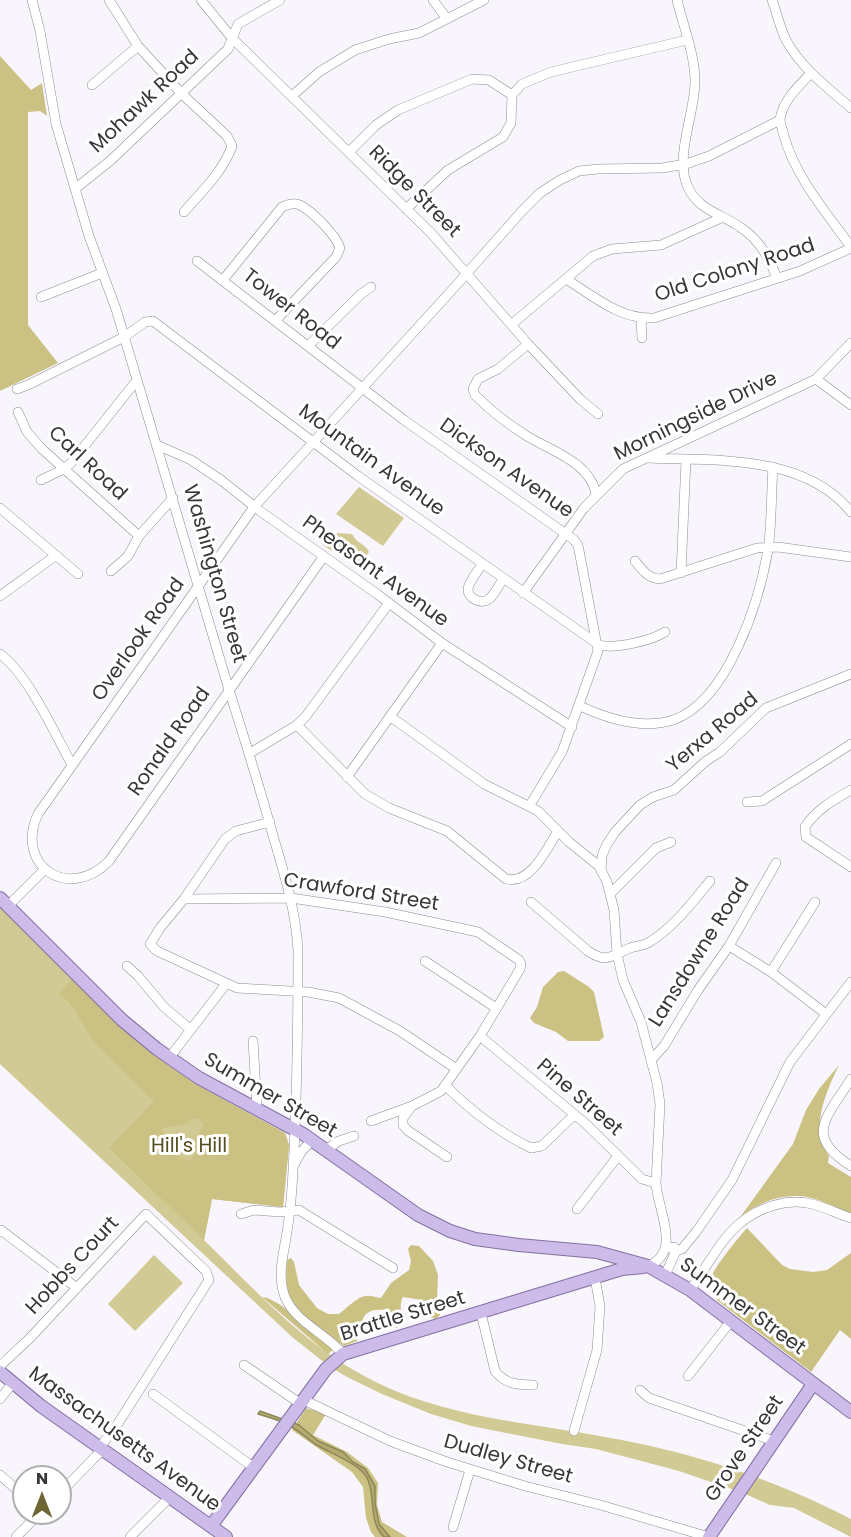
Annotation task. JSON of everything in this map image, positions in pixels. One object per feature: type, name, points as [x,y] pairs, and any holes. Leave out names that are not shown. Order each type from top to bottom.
[{"type":"main road","name":"Summer Street","points":[[4,902],[122,1020],[169,1058],[199,1078],[295,1129],[327,1149],[418,1215],[450,1231],[486,1241],[600,1253],[648,1266],[690,1290],[851,1412]]},
{"type":"main road","points":[[595,1278],[603,1267],[600,1253]]},
{"type":"main road","name":"Brattle Street","points":[[211,1526],[326,1369],[343,1354],[622,1269],[648,1266]]},
{"type":"main road","name":"Massachusetts Avenue","points":[[0,1372],[12,1384],[226,1537]]},
{"type":"main road","name":"Grove Street","points":[[709,1537],[813,1384]]},
{"type":"street","name":"Washington Street","points":[[32,0],[40,31],[56,124],[88,236],[116,309],[229,690],[250,753],[291,898],[297,937],[298,991],[295,1129],[290,1210],[280,1267],[284,1294],[296,1315],[332,1341],[343,1354]]},
{"type":"street","points":[[109,0],[138,46],[182,94],[227,136],[232,146],[219,170],[184,212]]},
{"type":"street","name":"Ridge Street","points":[[201,0],[232,38],[406,209],[468,273],[528,344],[580,399],[598,414]]},
{"type":"street","name":"Mohawk Road","points":[[76,188],[110,161],[228,49],[238,24],[280,0]]},
{"type":"street","points":[[433,0],[447,19]]},
{"type":"street","points":[[292,96],[319,72],[355,50],[368,44],[419,33],[484,0]]},
{"type":"street","points":[[676,0],[694,64],[695,80],[694,99],[682,165],[684,176],[693,195],[706,209],[740,226],[757,242],[777,278]]},
{"type":"street","points":[[772,0],[787,42],[811,73],[851,108]]},
{"type":"street","points":[[406,209],[448,170],[503,137],[511,123],[512,95],[522,84],[551,72],[687,40]]},
{"type":"street","points":[[92,86],[138,46]]},
{"type":"street","points":[[811,73],[790,97],[780,120],[789,154],[816,199],[851,248]]},
{"type":"street","points":[[349,152],[376,125],[398,110],[472,79],[489,80],[512,95]]},
{"type":"street","name":"Overlook Road","points":[[45,869],[39,862],[32,843],[33,825],[38,814],[254,507],[522,211],[540,193],[579,171],[662,168],[682,165],[709,156],[780,120]]},
{"type":"street","points":[[223,280],[282,207],[289,203],[299,204],[338,240],[340,248],[336,257],[276,320]]},
{"type":"street","points":[[512,324],[585,262],[602,252],[661,245],[721,218]]},
{"type":"street","name":"Old Colony Road","points":[[566,279],[623,313],[641,318],[654,318],[828,260],[851,248]]},
{"type":"street","name":"Tower Road","points":[[197,261],[362,388]]},
{"type":"street","points":[[41,297],[102,273]]},
{"type":"street","points":[[308,346],[370,287]]},
{"type":"street","points":[[641,318],[642,338]]},
{"type":"street","name":"Mountain Avenue","points":[[124,337],[144,322],[153,321],[358,476],[599,645]]},
{"type":"street","points":[[17,389],[124,337]]},
{"type":"street","name":"Morningside Drive","points":[[523,593],[584,508],[623,469],[816,379],[851,343]]},
{"type":"street","points":[[528,344],[498,369],[478,379],[473,389],[475,395],[518,430],[581,469],[592,482],[596,494]]},
{"type":"street","points":[[816,379],[851,405]]},
{"type":"street","points":[[41,480],[64,469],[79,454],[137,380]]},
{"type":"street","name":"Dickson Avenue","points":[[362,388],[573,539],[580,552],[599,645],[580,706],[558,762],[530,806]]},
{"type":"street","name":"Carl Road","points":[[18,412],[27,432],[64,469],[139,536]]},
{"type":"street","name":"Pheasant Avenue","points":[[157,445],[191,460],[221,480],[254,507],[442,643],[572,727]]},
{"type":"street","points":[[645,458],[773,467],[817,483],[838,498],[851,512]]},
{"type":"street","points":[[681,573],[686,460]]},
{"type":"street","points":[[580,706],[614,719],[644,724],[671,721],[699,704],[723,674],[753,614],[768,547],[773,467]]},
{"type":"street","points":[[111,571],[128,556],[139,536],[173,498]]},
{"type":"street","points":[[0,508],[78,574]]},
{"type":"street","points":[[635,561],[652,579],[660,579],[746,551],[768,547],[851,557]]},
{"type":"street","points":[[0,596],[55,556]]},
{"type":"street","name":"Ronald Road","points":[[45,869],[70,879],[92,875],[109,861],[324,556]]},
{"type":"street","points":[[482,564],[468,589],[474,600],[483,602],[489,599],[503,579]]},
{"type":"street","points":[[250,753],[297,725],[321,698],[389,603]]},
{"type":"street","points":[[599,645],[613,646],[651,639],[665,632]]},
{"type":"street","points":[[347,777],[442,643]]},
{"type":"street","points":[[0,654],[23,678],[72,765]]},
{"type":"street","name":"Yerxa Road","points":[[601,871],[602,856],[610,839],[640,805],[653,797],[674,790],[706,761],[720,752],[766,708],[851,674]]},
{"type":"street","points":[[390,717],[484,784],[538,811],[569,842],[599,866],[607,882],[614,910],[617,954],[623,980],[641,1022],[660,1104],[656,1193],[671,1248],[665,1275]]},
{"type":"street","points":[[297,725],[365,794],[382,805],[447,831],[501,876],[509,880],[520,879],[527,874],[558,831]]},
{"type":"street","points":[[747,802],[762,801],[851,744]]},
{"type":"street","points":[[851,790],[825,806],[810,819],[805,827],[806,837],[851,867]]},
{"type":"street","points":[[270,822],[236,831],[225,839],[150,944],[157,951],[226,984],[244,989],[328,994],[347,1001],[400,1031],[455,1068]]},
{"type":"street","points":[[610,894],[656,848],[670,842]]},
{"type":"street","name":"Lansdowne Road","points":[[651,1060],[664,1046],[698,990],[729,946],[776,863]]},
{"type":"street","points":[[4,902],[45,869]]},
{"type":"street","points":[[531,902],[597,957],[607,959],[645,944],[659,935],[691,905],[710,881]]},
{"type":"street","name":"Crawford Street","points":[[184,899],[291,898],[385,912],[474,930],[485,935],[521,963],[519,971],[496,1008]]},
{"type":"street","points":[[771,972],[815,902]]},
{"type":"street","points":[[729,946],[771,972],[826,1014]]},
{"type":"street","points":[[371,1121],[412,1106],[441,1091],[455,1068],[480,1036],[496,1008],[425,961]]},
{"type":"street","points":[[127,966],[164,1007],[191,1030]]},
{"type":"street","points":[[648,1266],[671,1248],[682,1249],[696,1232],[732,1180],[790,1062],[851,982]]},
{"type":"street","points":[[169,1058],[226,984]]},
{"type":"street","name":"Pine Street","points":[[480,1036],[586,1124],[642,1179],[656,1183]]},
{"type":"street","points":[[253,1041],[257,1109]]},
{"type":"street","points":[[851,1079],[824,1124],[824,1136],[830,1151],[851,1166]]},
{"type":"street","points":[[445,1085],[480,1115],[531,1148],[542,1146],[573,1115]]},
{"type":"street","points":[[412,1106],[403,1118],[404,1127],[447,1157]]},
{"type":"street","points":[[327,1149],[339,1141],[354,1136]]},
{"type":"street","name":"Washington Street","points":[[293,1168],[298,1155],[312,1140]]},
{"type":"street","points":[[577,1209],[618,1156]]},
{"type":"street","points":[[690,1290],[739,1224],[757,1212],[793,1201],[813,1204],[851,1218]]},
{"type":"street","points":[[241,1214],[252,1210],[301,1211],[393,1268]]},
{"type":"street","name":"Hobbs Court","points":[[0,1366],[30,1338],[146,1214],[206,1271],[209,1280],[102,1448]]},
{"type":"street","points":[[0,1232],[1,1230],[77,1288]]},
{"type":"street","points":[[574,1431],[597,1350],[600,1306],[595,1278]]},
{"type":"street","points":[[481,1313],[495,1371],[500,1378],[518,1385],[533,1385]]},
{"type":"street","points":[[688,1376],[731,1321]]},
{"type":"street","name":"Dudley Street","points":[[244,1365],[303,1402],[390,1441],[470,1470],[709,1537]]},
{"type":"street","points":[[0,1399],[12,1384]]},
{"type":"street","points":[[640,1390],[649,1398],[774,1441]]},
{"type":"street","points":[[153,1394],[253,1467]]},
{"type":"street","points":[[72,1480],[102,1448]]},
{"type":"street","points":[[453,1527],[470,1470]]},
{"type":"street","points":[[0,1475],[12,1486]]},
{"type":"street","points":[[130,1537],[170,1497]]},
{"type":"street","points":[[16,1537],[28,1525]]},
{"type":"green space","points":[[359,487],[404,518],[383,546],[336,514]]},
{"type":"green space","points":[[326,530],[334,535],[337,533],[352,534],[369,552],[360,564],[352,559],[351,554],[346,556],[335,548],[332,551],[323,545],[321,534]]},
{"type":"green space","points":[[0,907],[143,1047],[195,1084],[285,1133],[289,1145],[283,1207],[212,1199],[204,1240],[280,1314],[322,1349],[366,1377],[425,1402],[486,1417],[642,1444],[704,1460],[764,1480],[851,1519],[851,1537],[794,1508],[770,1505],[679,1471],[596,1449],[471,1426],[431,1414],[382,1394],[330,1367],[292,1337],[0,1064]]},
{"type":"green space","points":[[154,1255],[183,1283],[135,1331],[108,1304]]},
{"type":"shaded area","points":[[0,56],[31,90],[42,83],[47,116],[40,111],[28,112],[28,325],[58,363],[0,391]]},
{"type":"shaded area","points":[[564,971],[594,992],[604,1037],[599,1041],[568,1041],[556,1032],[534,1023],[530,1018],[537,1007],[543,987],[558,972]]},
{"type":"shaded area","name":"Hill's Hill","points":[[72,979],[116,1023],[153,1055],[195,1084],[285,1133],[289,1145],[283,1207],[212,1199],[204,1240],[109,1148],[154,1101],[93,1041],[70,1003],[59,994]],"holes":[[[198,1118],[203,1124],[199,1135],[200,1140],[218,1141],[224,1145],[224,1148],[220,1151],[198,1152],[189,1161],[174,1152],[167,1144],[163,1134],[163,1128],[186,1124],[192,1119]]]},
{"type":"shaded area","points":[[839,1065],[825,1099],[820,1134],[829,1156],[828,1163],[851,1177],[851,1213],[811,1198],[790,1196],[768,1201],[741,1216],[793,1144],[806,1110],[819,1089]]},
{"type":"shaded area","points":[[747,1228],[782,1265],[790,1269],[813,1272],[827,1270],[851,1253],[851,1339],[840,1330],[811,1372],[718,1301],[715,1296],[711,1282],[713,1274]]},
{"type":"shaded area","points":[[411,1245],[419,1246],[433,1261],[438,1275],[437,1301],[440,1315],[436,1319],[427,1316],[425,1303],[422,1300],[403,1297],[397,1328],[389,1324],[384,1310],[370,1311],[363,1319],[357,1341],[344,1346],[300,1312],[288,1291],[287,1260],[291,1258],[299,1285],[317,1308],[328,1314],[339,1314],[363,1297],[381,1298],[391,1283],[409,1270],[411,1261],[408,1249]]},
{"type":"shaded area","points":[[262,1297],[279,1304],[334,1349],[328,1354]]},
{"type":"shaded area","points":[[306,1408],[326,1414],[313,1435],[347,1452],[368,1468],[378,1483],[377,1505],[382,1522],[407,1537],[375,1537],[371,1532],[366,1518],[363,1487],[352,1472],[292,1430]]},
{"type":"shaded area","points":[[260,1411],[299,1425],[318,1441],[343,1452],[365,1469],[375,1486],[379,1524],[390,1537],[384,1537],[376,1524],[370,1487],[365,1474],[288,1425],[258,1414]]}]
